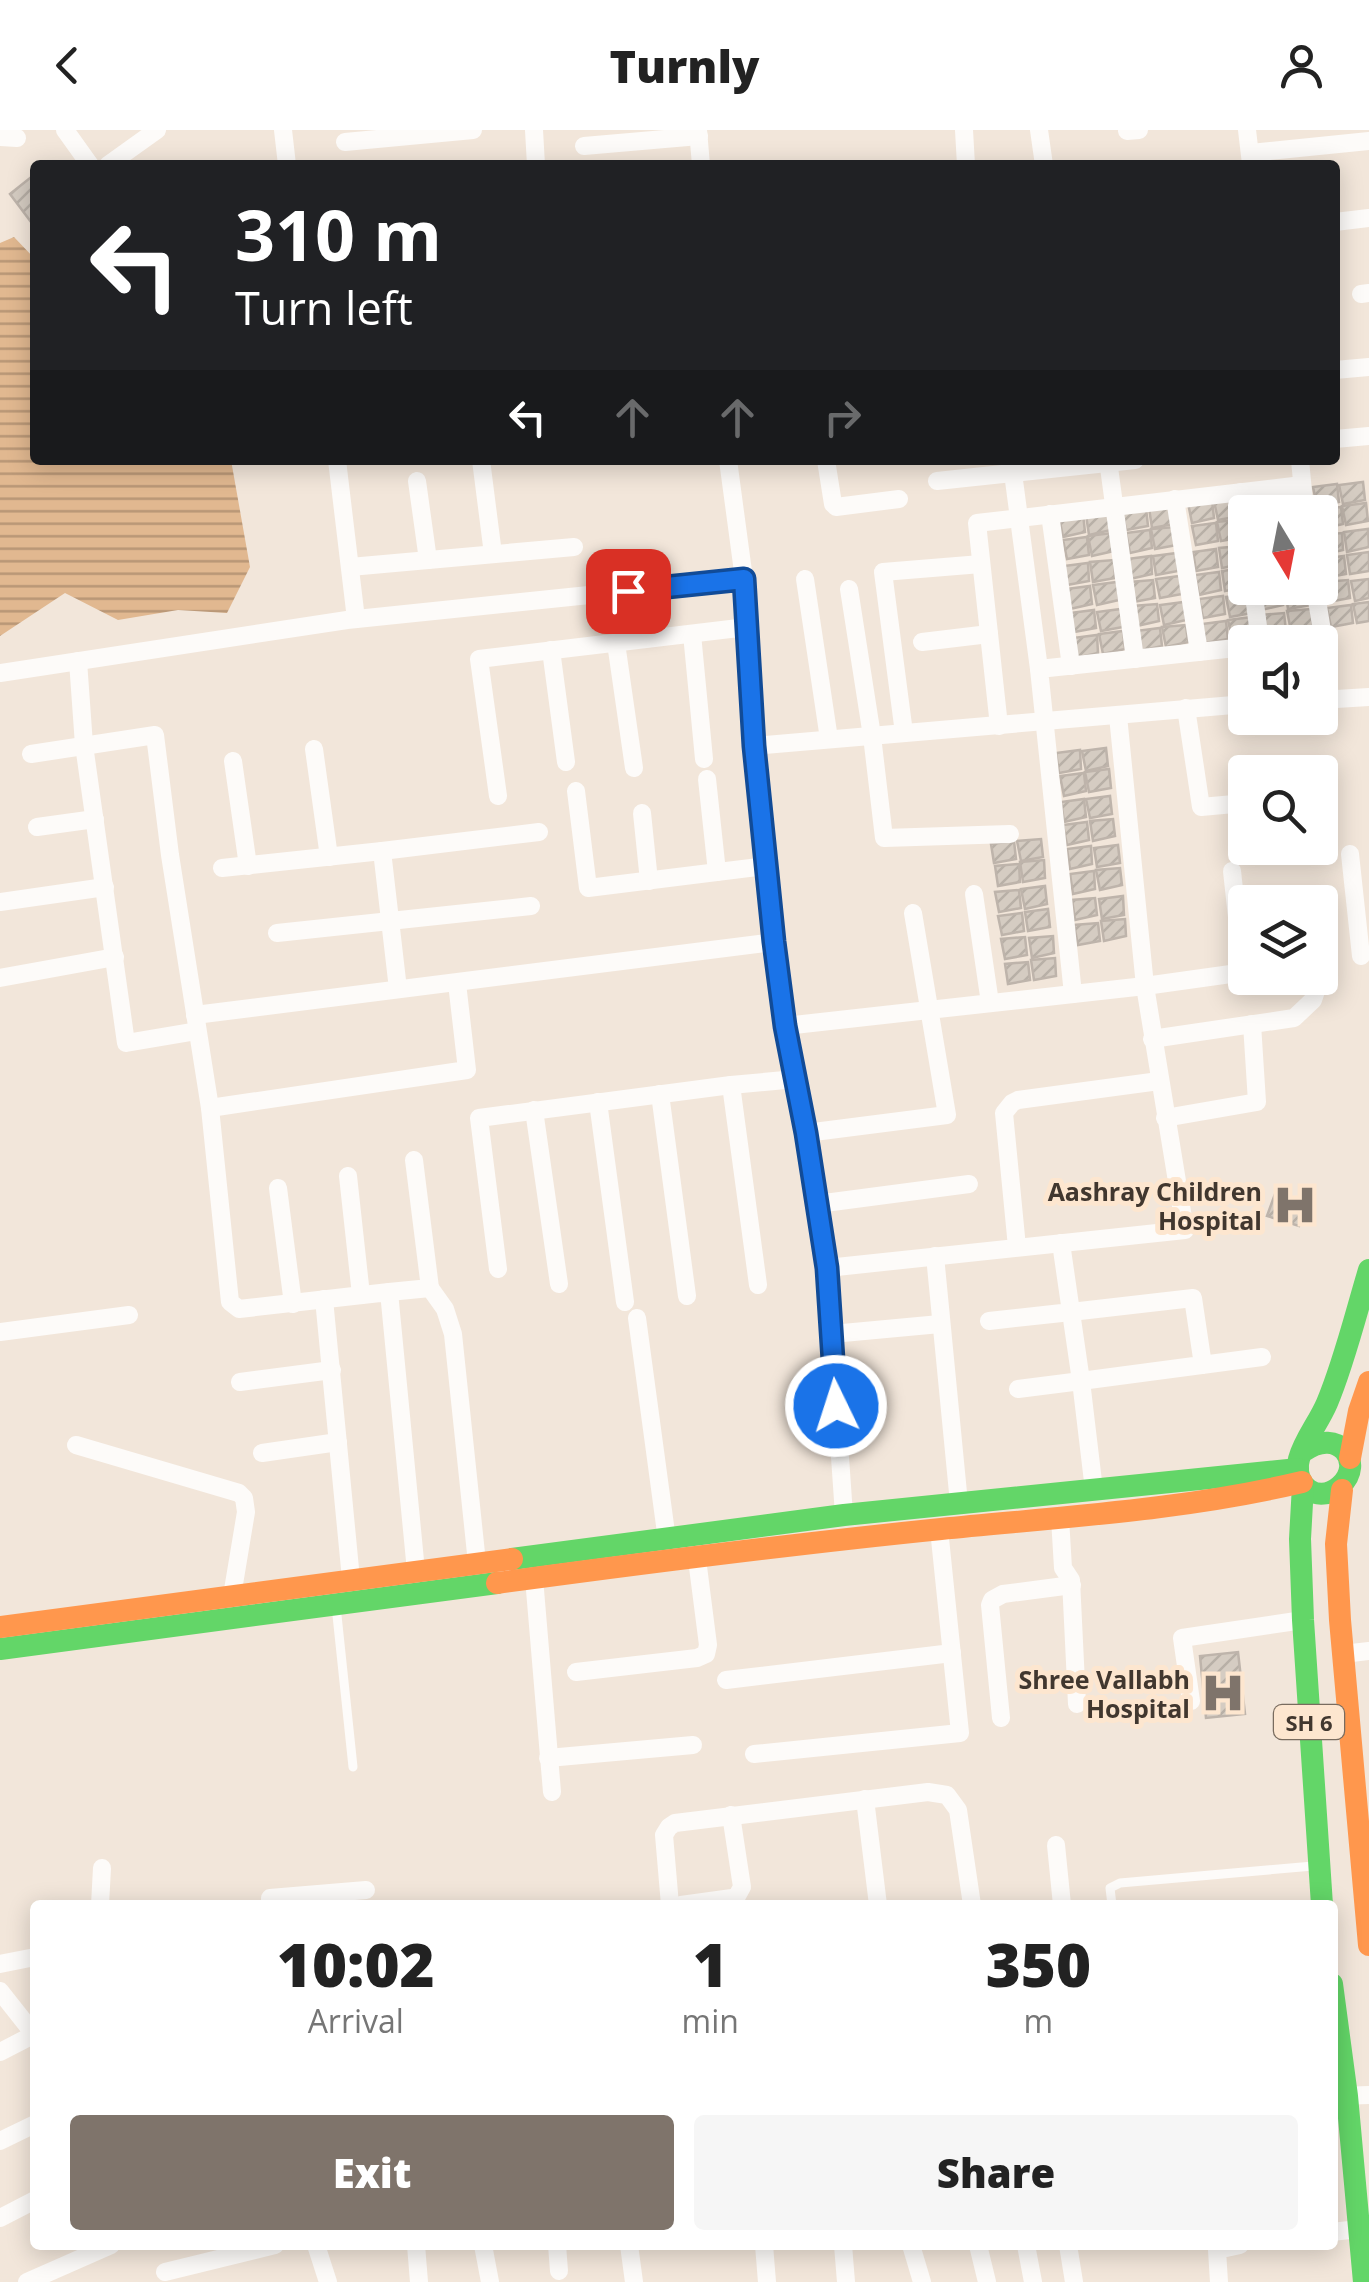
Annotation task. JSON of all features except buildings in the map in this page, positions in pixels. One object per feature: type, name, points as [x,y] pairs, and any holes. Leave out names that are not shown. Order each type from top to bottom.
[{"type":"street","points":[[65,130],[86,160]]},
{"type":"street","points":[[115,160],[157,130]]},
{"type":"street","points":[[283,130],[286,160]]},
{"type":"street","points":[[345,142],[473,130]]},
{"type":"street","points":[[534,130],[536,160]]},
{"type":"street","points":[[964,130],[966,160]]},
{"type":"street","points":[[1039,130],[1043,160]]},
{"type":"street","points":[[1247,130],[1251,159],[1369,140]]},
{"type":"street","points":[[584,146],[699,133],[702,160]]},
{"type":"street","points":[[1340,221],[1369,218]]},
{"type":"street","points":[[1340,370],[1369,367]]},
{"type":"street","points":[[1340,439],[1369,436]]},
{"type":"street","points":[[337,465],[356,619]]},
{"type":"street","points":[[482,465],[493,554]]},
{"type":"street","points":[[729,465],[744,579],[754,746],[774,942],[827,1268],[844,1515]]},
{"type":"street","points":[[827,465],[836,508],[899,498]]},
{"type":"street","points":[[937,481],[1076,465]]},
{"type":"street","points":[[1109,465],[1135,659]]},
{"type":"street","points":[[1300,465],[1303,495]]},
{"type":"street","points":[[1012,473],[1039,670],[1073,994]]},
{"type":"street","points":[[417,481],[428,560]]},
{"type":"street","points":[[1000,726],[977,522],[1302,485]]},
{"type":"street","points":[[1176,499],[1199,652]]},
{"type":"street","points":[[1050,514],[1071,666]]},
{"type":"street","points":[[350,567],[574,547]]},
{"type":"street","points":[[904,733],[883,572],[982,564]]},
{"type":"street","points":[[0,674],[356,619],[744,579]]},
{"type":"street","points":[[805,580],[830,740]]},
{"type":"street","points":[[850,590],[884,838],[1010,834]]},
{"type":"street","points":[[498,796],[480,659],[747,628]]},
{"type":"street","points":[[692,634],[704,759]]},
{"type":"street","points":[[922,642],[989,634]]},
{"type":"street","points":[[616,643],[634,768]]},
{"type":"street","points":[[1039,670],[1228,649]]},
{"type":"street","points":[[551,650],[566,762]]},
{"type":"street","points":[[78,661],[84,745],[126,1043],[196,1023],[398,989],[774,942]]},
{"type":"street","points":[[1338,699],[1369,697]]},
{"type":"street","points":[[754,746],[1228,705]]},
{"type":"street","points":[[1186,708],[1201,807],[1228,804]]},
{"type":"street","points":[[827,1268],[1185,1230],[1145,986],[1118,716]]},
{"type":"street","points":[[31,754],[155,734],[210,1108],[230,1302],[240,1309],[430,1288]]},
{"type":"street","points":[[314,748],[329,857]]},
{"type":"street","points":[[234,761],[248,866]]},
{"type":"street","points":[[707,778],[717,872]]},
{"type":"street","points":[[576,791],[588,888],[766,866]]},
{"type":"street","points":[[642,812],[649,880]]},
{"type":"street","points":[[37,827],[95,819]]},
{"type":"street","points":[[222,868],[539,832]]},
{"type":"street","points":[[382,850],[398,989]]},
{"type":"street","points":[[1338,959],[1365,956],[1350,854]]},
{"type":"street","points":[[1232,871],[1234,885]]},
{"type":"street","points":[[0,902],[105,887]]},
{"type":"street","points":[[974,894],[990,1004]]},
{"type":"street","points":[[277,933],[531,906]]},
{"type":"street","points":[[806,1133],[947,1114],[913,912]]},
{"type":"street","points":[[0,978],[116,957]]},
{"type":"street","points":[[785,1026],[1228,974]]},
{"type":"street","points":[[210,1108],[467,1070],[457,982]]},
{"type":"street","points":[[1152,1039],[1294,1018],[1313,995]]},
{"type":"street","points":[[1165,1118],[1257,1102],[1252,1024]]},
{"type":"street","points":[[498,1269],[480,1118],[796,1079]]},
{"type":"street","points":[[1017,1247],[1004,1114],[1008,1107],[1018,1100],[1159,1080]]},
{"type":"street","points":[[731,1085],[758,1285]]},
{"type":"street","points":[[660,1094],[687,1296]]},
{"type":"street","points":[[598,1102],[625,1302]]},
{"type":"street","points":[[534,1110],[559,1284]]},
{"type":"street","points":[[414,1160],[430,1288],[445,1309],[453,1334],[477,1564]]},
{"type":"street","points":[[348,1176],[361,1295]]},
{"type":"street","points":[[817,1204],[969,1184]]},
{"type":"street","points":[[278,1188],[293,1304]]},
{"type":"street","points":[[1061,1242],[1094,1490]]},
{"type":"street","points":[[935,1256],[959,1503]]},
{"type":"street","name":"SH 6","points":[[1369,1270],[1302,1472],[1300,1539],[1303,1620],[1339,1883],[1369,1944]]},
{"type":"street","points":[[389,1292],[416,1572]]},
{"type":"street","points":[[989,1321],[1194,1298],[1203,1365]]},
{"type":"street","points":[[324,1299],[350,1579]]},
{"type":"street","points":[[0,1332],[130,1314]]},
{"type":"street","points":[[637,1318],[667,1540]]},
{"type":"street","points":[[832,1334],[940,1324]]},
{"type":"street","points":[[1018,1389],[1262,1356]]},
{"type":"street","points":[[240,1382],[332,1370]]},
{"type":"street","points":[[1302,1472],[1318,1494],[1335,1494],[1353,1486],[1359,1411],[1369,1382]]},
{"type":"street","points":[[0,1650],[534,1578],[1251,1494],[1302,1472],[1319,1442],[1329,1441],[1357,1460]]},
{"type":"street","points":[[262,1453],[338,1442]]},
{"type":"street","points":[[76,1445],[239,1493],[246,1512],[232,1596]]},
{"type":"street","points":[[0,1627],[844,1515],[1302,1472]]},
{"type":"street","name":"SH 6","points":[[1339,1883],[1362,1798],[1343,1654],[1336,1544],[1353,1486]]},
{"type":"street","points":[[1060,1518],[1063,1568],[1072,1585],[1077,1704]]},
{"type":"street","points":[[754,1754],[960,1732],[939,1529]]},
{"type":"street","points":[[576,1672],[706,1654],[697,1559]]},
{"type":"street","points":[[534,1578],[552,1792]]},
{"type":"street","points":[[1001,1718],[992,1600],[1003,1594],[1072,1585]]},
{"type":"street","points":[[1191,1702],[1182,1638],[1303,1620]]},
{"type":"street","points":[[1343,1654],[1369,1651]]},
{"type":"street","points":[[726,1680],[952,1652]]},
{"type":"street","points":[[548,1758],[693,1746]]},
{"type":"street","points":[[670,1900],[664,1835],[669,1827],[682,1821],[928,1792],[948,1796],[958,1810],[971,1900]]},
{"type":"street","points":[[865,1799],[877,1900]]},
{"type":"street","points":[[718,1900],[732,1898],[742,1887],[731,1815]]},
{"type":"street","points":[[1056,1845],[1062,1900]]},
{"type":"street","points":[[100,1900],[102,1868]]},
{"type":"street","points":[[270,1900],[366,1890]]},
{"type":"street","points":[[0,1964],[30,1958]]},
{"type":"street","points":[[0,1990],[30,2029]]},
{"type":"street","points":[[1338,2021],[1350,2096],[1364,2282]]},
{"type":"street","points":[[0,2052],[30,2036]]},
{"type":"street","points":[[0,2141],[30,2126]]},
{"type":"street","points":[[0,2218],[30,2203]]},
{"type":"street","points":[[1338,2231],[1358,2229]]},
{"type":"street","points":[[27,2282],[100,2250]]},
{"type":"street","points":[[165,2272],[254,2250]]},
{"type":"street","points":[[318,2250],[328,2282]]},
{"type":"street","points":[[416,2250],[419,2282]]},
{"type":"street","points":[[484,2250],[490,2282]]},
{"type":"street","points":[[557,2250],[559,2271]]},
{"type":"street","points":[[630,2250],[634,2282]]},
{"type":"street","points":[[764,2250],[767,2282]]},
{"type":"street","points":[[843,2250],[846,2282]]},
{"type":"street","points":[[913,2250],[922,2282]]},
{"type":"street","points":[[979,2250],[987,2282]]},
{"type":"street","points":[[1027,2250],[1033,2282]]},
{"type":"street","points":[[1069,2250],[1074,2282]]},
{"type":"street","points":[[1217,2250],[1219,2282]]},
{"type":"lane","points":[[336,1606],[353,1767]]},
{"type":"lane","points":[[1111,1900],[1110,1888],[1120,1883],[1339,1883]]},
{"type":"shaded area","points":[[14,237],[30,254],[30,465],[232,465],[250,567],[227,613],[178,610],[118,620],[65,593],[0,636],[0,243]]},
{"type":"traffic: fast","points":[[1304,1451],[1316,1444],[1337,1445],[1349,1458],[1347,1477],[1332,1491],[1316,1493],[1299,1477],[1299,1459],[1333,1388],[1369,1270]]},
{"type":"traffic: fast","points":[[512,1559],[844,1515],[1298,1469]]},
{"type":"traffic: fast","points":[[1303,1485],[1303,1620],[1322,1900]]},
{"type":"traffic: fast","points":[[0,1649],[497,1583]]},
{"type":"traffic: fast","points":[[1338,2029],[1364,2282]]},
{"type":"traffic: slow","points":[[1350,1458],[1369,1382]]},
{"type":"traffic: slow","points":[[497,1583],[830,1541],[1168,1506],[1302,1482]]},
{"type":"traffic: slow","points":[[1342,1490],[1336,1544],[1340,1620],[1369,1945]]},
{"type":"traffic: slow","points":[[0,1627],[512,1559]]},
{"type":"place","name":"Aashray Children Hospital","points":[[1295,1205]]},
{"type":"place","name":"Shree Vallabh Hospital","points":[[1223,1693]]},
{"type":"route","points":[[628,591],[744,579],[754,746],[774,942],[827,1268],[836,1406]]}]
